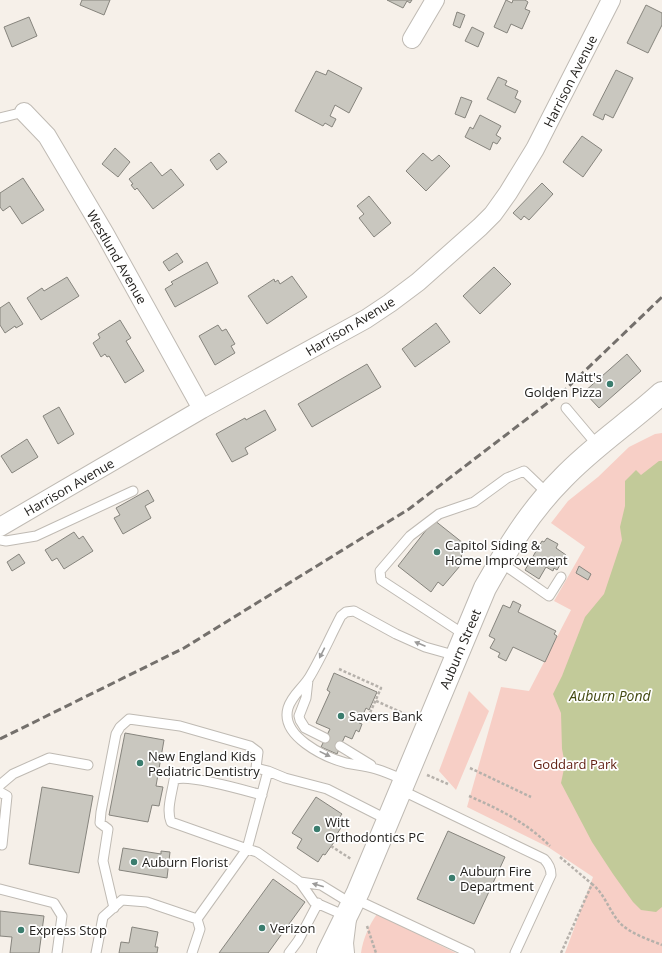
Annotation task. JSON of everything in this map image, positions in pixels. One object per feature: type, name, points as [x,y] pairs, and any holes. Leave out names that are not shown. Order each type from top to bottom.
[{"type":"street","points":[[412,39],[435,0]]},
{"type":"street","name":"Harrison Avenue","points":[[0,526],[202,409],[378,311],[418,282],[480,227],[493,214],[508,193],[535,149],[611,0]]},
{"type":"street","name":"Westlund Avenue","points":[[24,112],[47,136],[202,409]]},
{"type":"street","name":"Auburn Street","points":[[328,953],[350,909],[485,588],[519,530],[548,494],[581,460],[662,395]]},
{"type":"street","points":[[343,953],[342,943],[350,909]]},
{"type":"lane","points":[[0,118],[24,112]]},
{"type":"lane","points":[[566,408],[598,446]]},
{"type":"lane","points":[[465,635],[381,580],[380,571],[410,536],[439,514],[474,502],[507,478],[524,471],[548,494]]},
{"type":"lane","points":[[0,540],[6,541],[36,536],[133,491]]},
{"type":"lane","points":[[500,562],[549,596],[562,577]]},
{"type":"lane","points":[[377,769],[346,763],[315,749],[295,735],[291,730],[287,719],[288,707],[293,696],[308,680],[341,616],[346,612],[354,611],[396,634],[425,646],[457,656]]},
{"type":"lane","points":[[308,680],[306,698],[299,716],[300,720],[305,728],[326,738]]},
{"type":"lane","points":[[114,908],[103,861],[108,829],[100,823],[115,741],[120,726],[129,719],[180,726],[250,746],[258,752],[256,768],[285,778],[327,789],[388,820]]},
{"type":"lane","points":[[340,746],[403,785],[544,858],[549,863],[551,875],[515,953]]},
{"type":"lane","points":[[0,785],[13,774],[49,758],[88,765]]},
{"type":"lane","points":[[197,919],[247,849],[268,771]]},
{"type":"lane","points":[[262,795],[205,781],[178,778],[174,780],[169,817],[171,822],[257,852],[300,882],[314,902],[350,909],[470,953]]},
{"type":"lane","points":[[0,792],[7,796],[2,845]]},
{"type":"lane","points":[[300,882],[320,885],[350,909]]},
{"type":"lane","points":[[0,889],[54,903],[62,916],[57,953]]},
{"type":"lane","points":[[96,953],[103,917],[122,900],[147,902],[197,919]]},
{"type":"lane","points":[[289,953],[298,941],[318,903]]},
{"type":"lane","points":[[192,953],[200,929],[197,919]]},
{"type":"path","points":[[339,669],[381,688],[366,722]]},
{"type":"path","points":[[376,701],[414,718]]},
{"type":"path","points":[[470,768],[531,797]]},
{"type":"path","points":[[427,775],[448,784]]},
{"type":"path","points":[[469,796],[498,809],[531,828],[551,848]]},
{"type":"path","points":[[331,846],[356,862]]},
{"type":"path","points":[[556,853],[601,892],[619,922],[631,930],[662,945]]},
{"type":"path","points":[[561,953],[592,884]]},
{"type":"path","points":[[366,926],[376,953]]},
{"type":"green space","name":"Goddard Park","points":[[662,433],[662,953],[565,953],[593,877],[548,847],[467,807],[501,687],[529,691],[571,610],[554,601],[585,547],[551,523],[568,501],[598,477],[629,447],[655,434]]},
{"type":"green space","points":[[469,691],[489,711],[456,790],[439,771]]},
{"type":"green space","points":[[377,914],[456,953],[361,953],[367,932]]},
{"type":"water","name":"Auburn Pond","points":[[659,461],[662,461],[662,907],[656,912],[641,910],[633,902],[592,842],[561,783],[565,764],[562,749],[561,713],[553,694],[562,676],[585,617],[604,594],[622,540],[620,527],[625,506],[625,481],[636,470],[641,475]]},
{"type":"building","points":[[82,0],[110,0],[104,15],[80,5]]},
{"type":"building","points":[[387,0],[412,0],[410,3],[407,1],[403,8]]},
{"type":"building","points":[[506,0],[512,3],[513,0],[525,0],[528,2],[525,9],[530,11],[522,29],[511,24],[507,33],[494,27]]},
{"type":"building","points":[[646,5],[662,13],[662,25],[648,53],[627,43]]},
{"type":"building","points":[[457,12],[465,15],[460,28],[453,25]]},
{"type":"building","points":[[29,17],[37,36],[12,47],[4,27]]},
{"type":"building","points":[[472,27],[484,33],[478,47],[465,41]]},
{"type":"building","points":[[328,70],[362,88],[349,113],[335,105],[330,116],[336,119],[332,127],[325,123],[323,126],[295,111],[316,71],[326,75]]},
{"type":"building","points":[[616,70],[633,78],[613,118],[605,114],[603,120],[593,115]]},
{"type":"building","points":[[498,77],[507,81],[505,85],[518,91],[515,98],[521,101],[515,113],[487,99]]},
{"type":"building","points":[[461,97],[472,101],[465,118],[455,114]]},
{"type":"building","points":[[480,115],[501,126],[496,135],[501,138],[497,144],[493,142],[490,150],[465,137],[470,127],[473,129]]},
{"type":"building","points":[[582,136],[602,150],[583,177],[563,162]]},
{"type":"building","points":[[115,148],[130,162],[118,177],[102,164]]},
{"type":"building","points":[[219,153],[227,162],[217,170],[210,160]]},
{"type":"building","points":[[423,153],[432,161],[439,155],[450,166],[426,191],[406,171]]},
{"type":"building","points":[[151,162],[162,176],[171,169],[184,185],[153,209],[137,188],[135,190],[131,185],[133,184],[129,179]]},
{"type":"building","points":[[23,178],[44,210],[22,224],[10,206],[3,211],[0,207],[0,193]]},
{"type":"building","points":[[542,183],[553,194],[529,220],[524,216],[521,220],[513,213]]},
{"type":"building","points":[[369,196],[391,223],[374,237],[359,218],[364,214],[357,206]]},
{"type":"building","points":[[177,253],[183,262],[169,271],[163,262]]},
{"type":"building","points":[[207,262],[218,283],[175,307],[165,289],[173,284],[171,282]]},
{"type":"building","points":[[494,267],[511,284],[480,314],[463,296]]},
{"type":"building","points":[[292,276],[307,297],[267,324],[248,296],[274,279],[275,282],[278,280],[280,284]]},
{"type":"building","points":[[67,277],[79,296],[41,320],[27,298],[42,288],[44,291]]},
{"type":"building","points":[[9,302],[23,324],[16,328],[15,326],[5,333],[0,325],[0,308]]},
{"type":"building","points":[[120,320],[131,338],[126,341],[144,371],[125,383],[109,356],[107,357],[105,354],[101,357],[93,343],[100,338],[98,334]]},
{"type":"building","points":[[436,323],[450,342],[415,367],[402,349]]},
{"type":"building","points":[[218,325],[222,331],[226,329],[235,344],[231,346],[235,353],[215,365],[199,336]]},
{"type":"building","points":[[627,354],[641,371],[599,408],[584,392]]},
{"type":"building","points":[[367,364],[381,387],[312,427],[298,404]]},
{"type":"building","points":[[59,407],[74,434],[58,444],[43,416]]},
{"type":"building","points":[[265,410],[276,430],[245,448],[248,454],[232,462],[216,434],[245,418],[246,420]]},
{"type":"building","points":[[27,439],[38,457],[12,473],[1,456]]},
{"type":"building","points":[[148,490],[154,501],[145,506],[151,518],[123,534],[114,518],[120,515],[116,508]]},
{"type":"building","name":"Capitol Siding & Home Improvement","points":[[434,520],[468,547],[461,556],[465,560],[443,586],[438,582],[431,592],[398,566]]},
{"type":"building","points":[[74,532],[79,539],[83,536],[93,551],[64,569],[57,558],[52,561],[45,550]]},
{"type":"building","points":[[547,538],[558,544],[556,548],[566,555],[557,570],[554,568],[553,571],[546,567],[539,579],[525,570],[542,541],[544,542]]},
{"type":"building","points":[[19,554],[25,563],[12,571],[7,562]]},
{"type":"building","points":[[579,566],[591,574],[588,580],[576,573]]},
{"type":"building","points":[[513,601],[521,605],[518,612],[556,631],[554,634],[557,636],[545,662],[513,647],[506,661],[498,657],[500,653],[490,648],[495,639],[489,636],[503,605],[510,608]]},
{"type":"building","name":"Savers Bank","points":[[334,673],[377,692],[369,710],[366,708],[359,723],[362,724],[359,732],[356,730],[352,739],[345,736],[337,754],[321,747],[330,729],[316,723],[330,692],[327,690]]},
{"type":"building","name":"New England Kids Pediatric Dentistry","points":[[125,733],[164,740],[156,786],[163,787],[159,806],[152,805],[148,822],[109,815]]},
{"type":"building","points":[[42,787],[93,796],[79,873],[29,864]]},
{"type":"building","name":"Witt Orthodontics PC","points":[[316,797],[342,814],[336,822],[342,826],[337,834],[339,835],[325,855],[323,854],[318,862],[297,848],[302,839],[292,833]]},
{"type":"building","points":[[448,831],[505,857],[474,924],[417,899]]},
{"type":"building","points":[[123,848],[161,854],[161,851],[170,852],[167,878],[119,870]]},
{"type":"building","name":"Verizon","points":[[273,879],[305,902],[268,953],[219,953]]},
{"type":"building","points":[[0,911],[44,916],[39,953],[10,953],[12,937],[0,936]]},
{"type":"building","points":[[132,927],[158,932],[155,947],[158,947],[157,953],[119,953],[121,942],[129,943]]},
{"type":"railway","points":[[0,739],[184,648],[409,509],[566,389],[662,297]]},
{"type":"place","name":"Matt's Golden Pizza","points":[[610,384]]},
{"type":"place","name":"Capitol Siding & Home Improvement","points":[[437,552]]},
{"type":"place","name":"Savers Bank","points":[[341,716]]},
{"type":"place","name":"New England Kids Pediatric Dentistry","points":[[140,763]]},
{"type":"place","name":"Witt Orthodontics PC","points":[[317,829]]},
{"type":"place","name":"Auburn Florist","points":[[134,862]]},
{"type":"place","name":"Auburn Fire Department","points":[[452,878]]},
{"type":"place","name":"Verizon","points":[[262,928]]},
{"type":"place","name":"Express Stop","points":[[21,930]]}]
